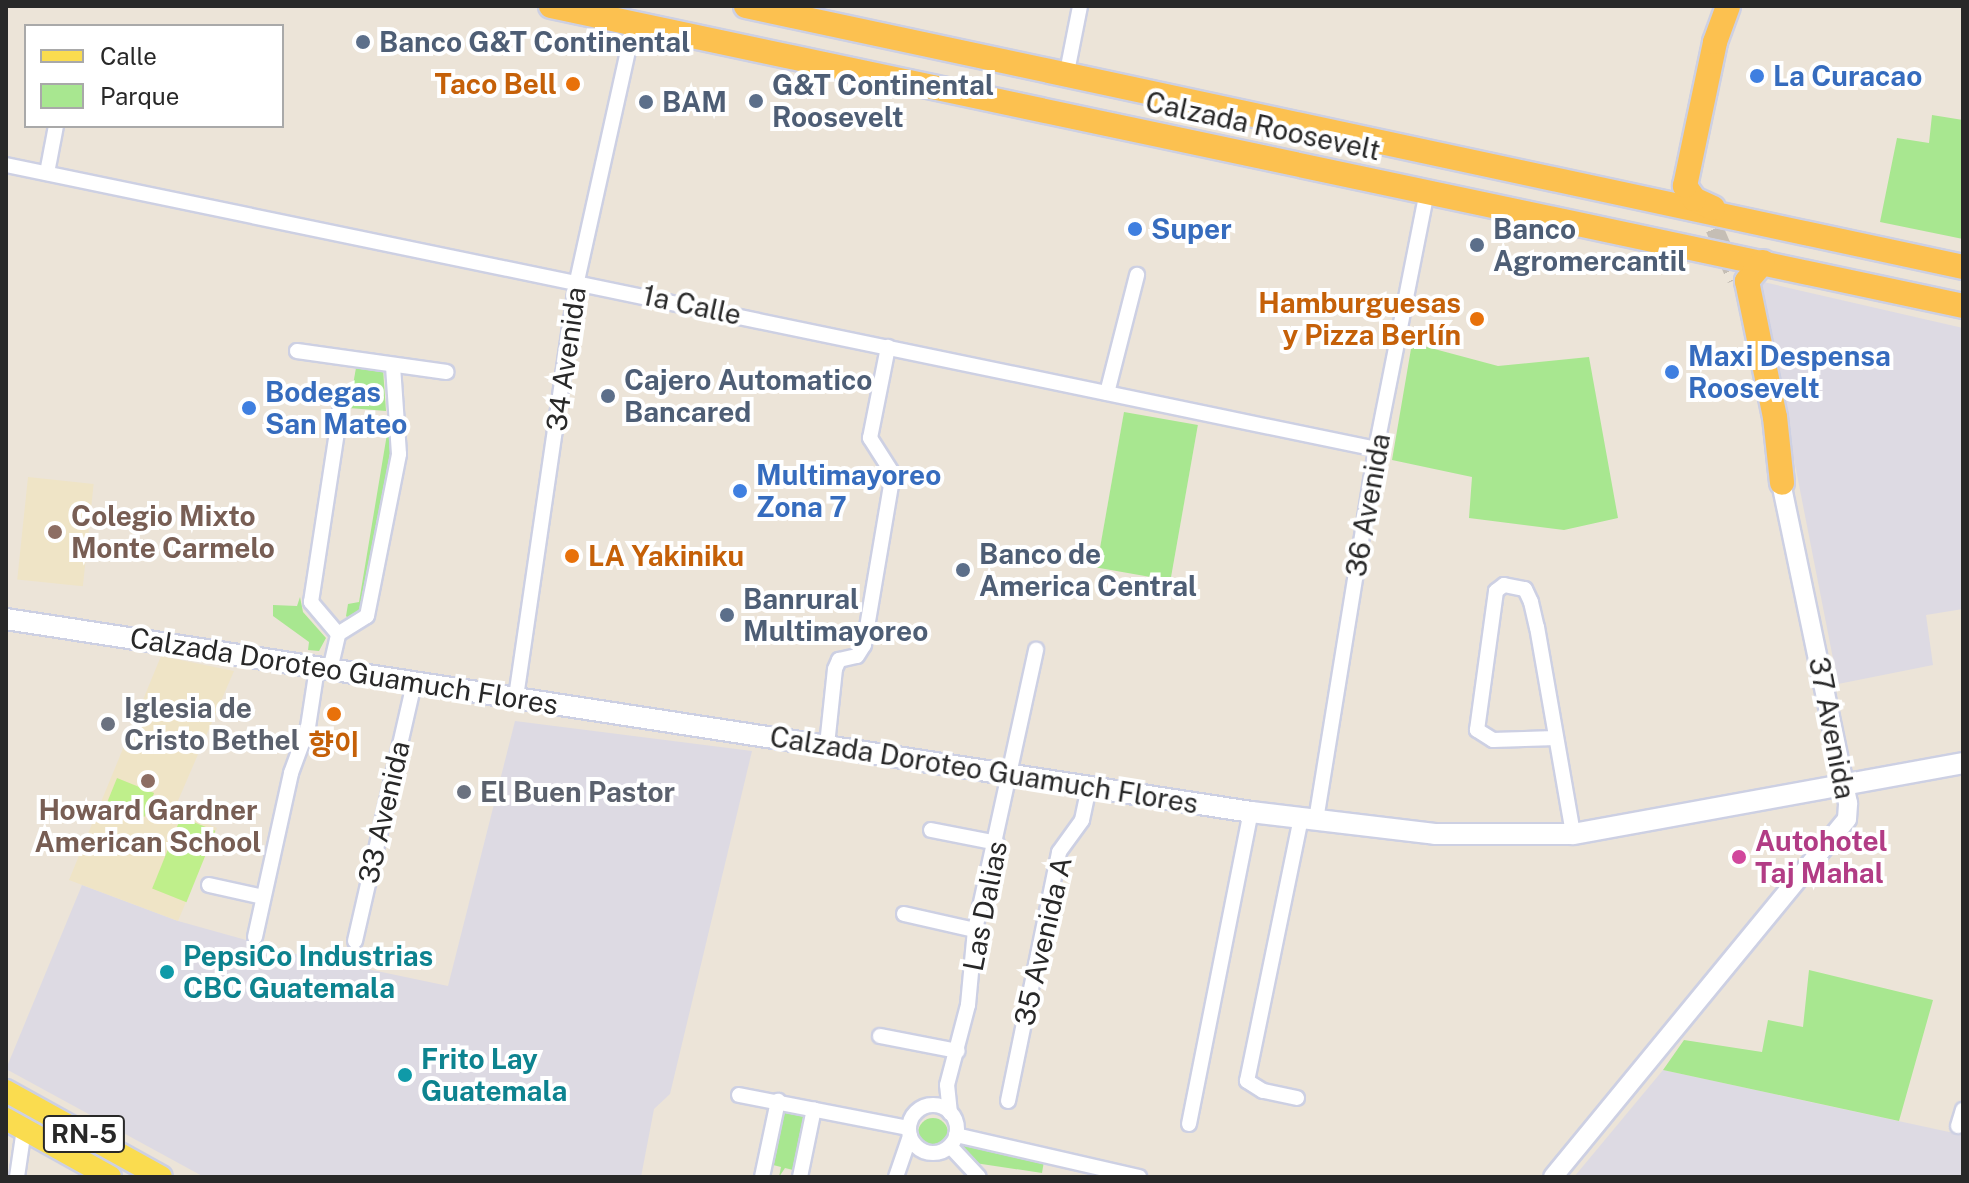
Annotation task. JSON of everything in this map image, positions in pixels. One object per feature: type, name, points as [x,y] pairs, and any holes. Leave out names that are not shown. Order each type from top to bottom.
[{"type":"highway","name":"Calzada Roosevelt","points":[[551,6],[1963,306]]},
{"type":"highway","name":"Calzada Roosevelt","points":[[746,6],[1963,267]]},
{"type":"highway","points":[[1729,216],[1694,199],[1685,186],[1715,42],[1730,6]]},
{"type":"highway","points":[[989,98],[1014,93],[1051,98],[1062,91],[1066,77]]},
{"type":"highway","points":[[1401,146],[1427,192]]},
{"type":"highway","points":[[1763,262],[1747,281],[1775,417],[1782,483]]},
{"type":"main road","name":"Calzada Doroteo Guamuch Flores","points":[[6,619],[1251,812],[1435,834],[1573,834],[1963,763]]},
{"type":"main road","name":"RN-5","points":[[6,1091],[161,1177]]},
{"type":"main road","name":"RN-5","points":[[15,1124],[110,1177]]},
{"type":"street","points":[[1066,77],[1080,6]]},
{"type":"street","points":[[1697,187],[1730,6]]},
{"type":"street","name":"34 Avenida","points":[[516,697],[577,281],[634,24]]},
{"type":"street","points":[[47,173],[56,128]]},
{"type":"street","name":"1a Calle","points":[[6,165],[1376,449]]},
{"type":"street","name":"36 Avenida","points":[[1297,1098],[1263,1091],[1247,1081],[1308,819],[1427,192]]},
{"type":"street","points":[[1107,393],[1137,275]]},
{"type":"street","name":"37 Avenida","points":[[1553,1177],[1847,819],[1844,785],[1782,483],[1736,279]]},
{"type":"street","points":[[827,745],[835,669],[839,660],[857,656],[864,645],[893,474],[870,438],[888,347]]},
{"type":"street","points":[[297,351],[447,372]]},
{"type":"street","points":[[255,937],[291,773],[324,669],[338,634],[367,616],[399,454],[393,365]]},
{"type":"street","points":[[338,634],[311,602],[341,407]]},
{"type":"street","points":[[1556,738],[1493,740],[1477,730],[1496,591],[1504,585],[1525,589],[1531,602],[1556,738],[1573,834]]},
{"type":"street","name":"Las Dalias","points":[[950,1113],[947,1085],[958,1051],[975,930],[997,843],[1036,650]]},
{"type":"street","name":"33 Avenida","points":[[355,941],[414,683]]},
{"type":"street","name":"35 Avenida A","points":[[1008,1101],[1059,852],[1082,820],[1089,786]]},
{"type":"street","points":[[1189,1124],[1251,812]]},
{"type":"street","points":[[931,830],[997,843]]},
{"type":"street","points":[[209,885],[263,897]]},
{"type":"street","points":[[904,914],[975,930]]},
{"type":"street","points":[[880,1036],[958,1051]]},
{"type":"street","name":"Las Dalias","points":[[922,1108],[947,1085]]},
{"type":"street","points":[[739,1095],[778,1101],[909,1132],[923,1151],[938,1153],[953,1141]]},
{"type":"street","points":[[762,1177],[778,1101]]},
{"type":"street","points":[[896,1177],[909,1132],[922,1108],[937,1106],[950,1113],[953,1141],[979,1177]]},
{"type":"street","points":[[800,1177],[814,1109]]},
{"type":"street","points":[[1958,1126],[1963,1110]]},
{"type":"street","points":[[15,1124],[17,1177]]},
{"type":"street","points":[[953,1141],[1082,1172],[1139,1177]]},
{"type":"shaded area","points":[[1759,281],[1963,328],[1963,609],[1926,615],[1933,665],[1838,684]]},
{"type":"shaded area","name":"Colegio Mixto Monte Carmelo","points":[[28,477],[94,484],[83,586],[17,579]]},
{"type":"shaded area","name":"Howard Gardner American School","points":[[161,656],[234,671],[174,810],[217,828],[178,921],[69,880]]},
{"type":"shaded area","points":[[515,721],[752,751],[670,1094],[654,1109],[641,1177],[204,1177],[6,1069],[82,885],[178,921],[296,954],[448,986]]},
{"type":"shaded area","points":[[1663,1070],[1963,1135],[1963,1177],[1574,1177]]},
{"type":"green space","points":[[1932,115],[1963,120],[1963,239],[1880,222],[1897,138],[1929,143]]},
{"type":"green space","points":[[1412,343],[1498,366],[1589,357],[1618,518],[1564,530],[1469,518],[1472,477],[1392,460]]},
{"type":"green space","points":[[357,362],[383,369],[386,411],[349,408]]},
{"type":"green space","points":[[1124,412],[1198,425],[1170,581],[1097,568]]},
{"type":"green space","points":[[388,428],[391,447],[365,607],[351,621],[346,616],[348,604],[359,602]]},
{"type":"green space","points":[[300,597],[303,612],[326,638],[319,651],[308,650],[309,642],[273,616],[273,605],[297,606]]},
{"type":"green space","points":[[117,778],[154,793],[144,817],[107,802]]},
{"type":"green space","points":[[181,817],[215,831],[186,902],[152,888]]},
{"type":"green space","points":[[1809,970],[1933,1000],[1899,1121],[1663,1070],[1684,1040],[1762,1052],[1768,1020],[1803,1027]]},
{"type":"green space","points":[[785,1106],[806,1111],[793,1170],[785,1168],[779,1177],[781,1167],[773,1165]]},
{"type":"green space","points":[[933,1118],[944,1122],[948,1133],[944,1144],[933,1148],[922,1144],[918,1133],[922,1122]]},
{"type":"green space","points":[[965,1142],[1044,1161],[1042,1173],[975,1163],[960,1147]]},
{"type":"tunnel","points":[[1704,204],[1736,279]]},
{"type":"place","name":"Banco G&T Continental","points":[[363,42]]},
{"type":"place","name":"La Curacao","points":[[1757,76]]},
{"type":"place","name":"Taco Bell","points":[[573,84]]},
{"type":"place","name":"G&T Continental Roosevelt","points":[[756,101]]},
{"type":"place","name":"BAM","points":[[646,102]]},
{"type":"place","name":"Super","points":[[1135,229]]},
{"type":"place","name":"Banco Agromercantil","points":[[1477,245]]},
{"type":"place","name":"Hamburguesas y Pizza Berlín","points":[[1477,319]]},
{"type":"place","name":"Maxi Despensa Roosevelt","points":[[1672,372]]},
{"type":"place","name":"Cajero Automatico Bancared","points":[[608,396]]},
{"type":"place","name":"Bodegas San Mateo","points":[[249,408]]},
{"type":"place","name":"Multimayoreo Zona 7","points":[[740,491]]},
{"type":"place","name":"Colegio Mixto Monte Carmelo","points":[[55,532]]},
{"type":"place","name":"LA Yakiniku","points":[[572,556]]},
{"type":"place","name":"Banco de America Central","points":[[963,570]]},
{"type":"place","name":"Banrural Multimayoreo","points":[[727,615]]},
{"type":"place","name":"향이","points":[[334,714]]},
{"type":"place","name":"Iglesia de Cristo Bethel","points":[[108,724]]},
{"type":"place","name":"Howard Gardner American School","points":[[148,781]]},
{"type":"place","name":"El Buen Pastor","points":[[464,792]]},
{"type":"place","name":"Autohotel Taj Mahal","points":[[1739,857]]},
{"type":"place","name":"PepsiCo Industrias CBC Guatemala","points":[[167,972]]},
{"type":"place","name":"Frito Lay Guatemala","points":[[405,1075]]}]
